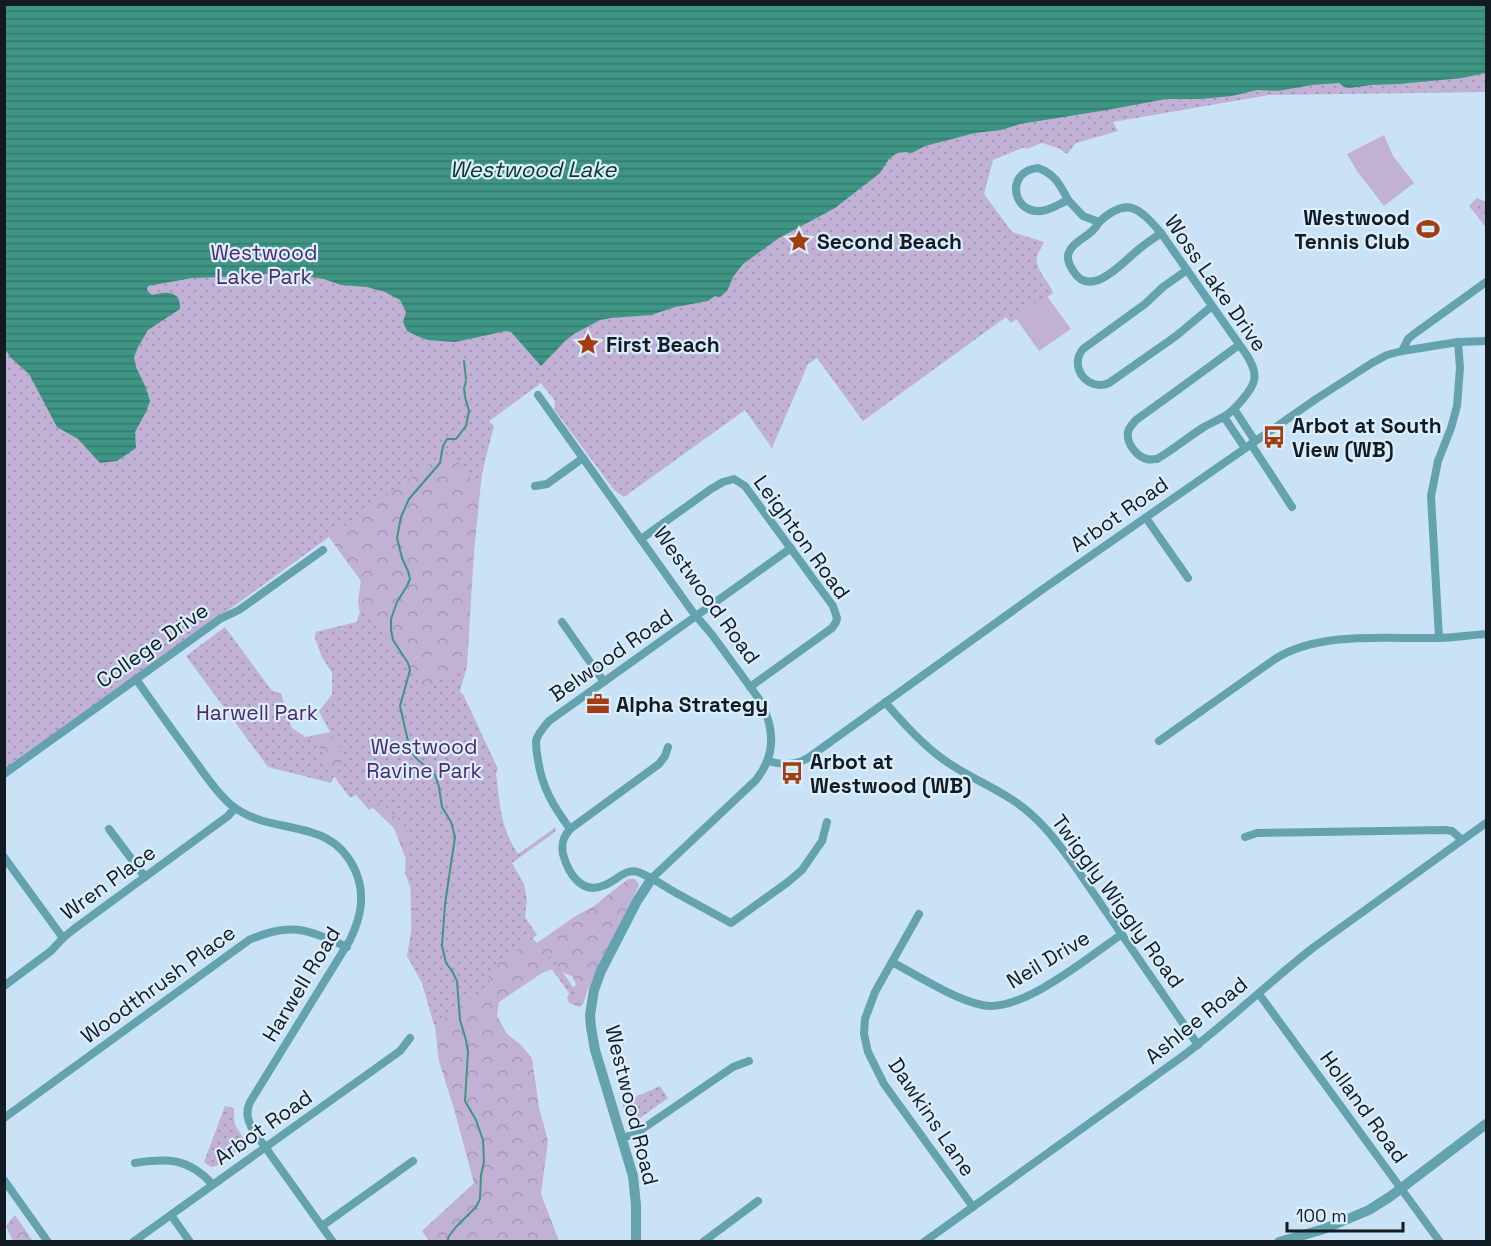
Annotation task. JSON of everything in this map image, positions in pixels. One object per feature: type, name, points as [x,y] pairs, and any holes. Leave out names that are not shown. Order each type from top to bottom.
[{"type":"street","points":[[1068,200],[1046,210],[1027,209],[1017,197],[1016,185],[1022,174],[1029,170],[1038,168],[1048,172],[1083,216],[1099,222],[1093,232],[1073,246],[1069,253],[1070,267],[1081,280],[1093,281],[1102,278],[1161,234]]},
{"type":"street","name":"Woss Lake Drive","points":[[1099,222],[1112,212],[1130,207],[1146,215],[1187,270],[1239,345],[1252,364],[1255,375],[1252,387],[1234,409],[1157,459],[1144,459],[1133,450],[1128,442],[1128,432],[1136,420],[1239,345]]},
{"type":"street","points":[[1187,270],[1083,349],[1077,359],[1077,365],[1083,376],[1088,382],[1098,386],[1109,383],[1176,336],[1212,306]]},
{"type":"street","name":"Arbot Road","points":[[768,761],[788,765],[803,761],[970,640],[1250,444],[1372,363],[1387,355],[1402,351],[1413,334],[1486,282]]},
{"type":"street","points":[[1402,351],[1458,342],[1486,341]]},
{"type":"street","points":[[1439,638],[1431,496],[1438,461],[1457,406],[1460,368],[1458,342]]},
{"type":"street","name":"Westwood Road","points":[[538,395],[696,616],[750,687],[764,708],[770,728],[771,745],[768,761],[759,777],[652,878],[636,901],[594,990],[591,1002],[591,1027],[594,1045],[634,1183],[636,1242]]},
{"type":"street","points":[[1234,409],[1250,444],[1292,507]]},
{"type":"street","points":[[1224,417],[1250,444]]},
{"type":"street","points":[[536,486],[547,484],[583,458]]},
{"type":"street","name":"Leighton Road","points":[[641,539],[711,489],[734,479],[745,486],[791,548],[833,606],[837,614],[836,622],[825,633],[750,687]]},
{"type":"street","points":[[1146,518],[1188,578]]},
{"type":"street","name":"Belwood Road","points":[[570,829],[547,793],[540,774],[536,741],[541,730],[549,721],[791,548]]},
{"type":"street","name":"College Drive","points":[[4,774],[220,619],[239,610],[323,550]]},
{"type":"street","points":[[562,622],[604,682]]},
{"type":"street","points":[[1159,741],[1275,659],[1295,648],[1348,639],[1439,638],[1486,634]]},
{"type":"street","name":"Harwell Road","points":[[136,680],[209,780],[235,808],[265,822],[314,832],[327,838],[346,854],[357,875],[362,903],[357,924],[347,947],[248,1106],[247,1115],[253,1130],[333,1242]]},
{"type":"street","name":"Twiggly Wiggly Road","points":[[885,702],[909,730],[940,758],[1011,799],[1040,822],[1122,934],[1198,1045]]},
{"type":"street","points":[[668,747],[659,764],[570,829],[563,839],[563,854],[572,876],[580,884],[600,887],[632,871],[660,881],[675,892],[731,923],[802,870],[822,841],[827,822]]},
{"type":"street","name":"Wren Place","points":[[4,986],[51,951],[63,938],[228,816],[235,808]]},
{"type":"street","name":"Ashlee Road","points":[[924,1242],[1198,1045],[1314,947],[1486,823]]},
{"type":"street","points":[[109,830],[145,877]]},
{"type":"street","points":[[1245,837],[1257,833],[1446,830],[1452,831],[1462,840]]},
{"type":"street","points":[[5,860],[63,938]]},
{"type":"street","name":"Dawkins Lane","points":[[919,914],[875,992],[865,1019],[864,1034],[868,1052],[884,1084],[972,1207]]},
{"type":"street","name":"Woodthrush Place","points":[[4,1118],[249,940],[263,934],[288,929],[325,936],[347,947]]},
{"type":"street","name":"Neil Drive","points":[[892,962],[964,1000],[993,1007],[1014,1002],[1037,992],[1122,934]]},
{"type":"street","name":"Holland Road","points":[[1258,994],[1440,1242]]},
{"type":"street","name":"Arbot Road","points":[[133,1242],[400,1051],[410,1038]]},
{"type":"street","points":[[622,1138],[635,1134],[732,1067],[749,1061]]},
{"type":"street","points":[[1279,1242],[1348,1220],[1380,1203],[1486,1124]]},
{"type":"street","points":[[135,1163],[158,1160],[183,1163],[197,1170],[212,1184]]},
{"type":"street","points":[[322,1226],[413,1161]]},
{"type":"street","points":[[4,1180],[48,1242]]},
{"type":"street","points":[[703,1242],[758,1201]]},
{"type":"street","points":[[171,1215],[190,1242]]},
{"type":"green space","name":"Westwood Lake Park","points":[[5,5],[1486,5],[1486,92],[1269,95],[1113,122],[1118,131],[1076,143],[1067,154],[1058,148],[1042,143],[993,160],[984,194],[1012,232],[1044,242],[1037,261],[1053,293],[1011,323],[1006,317],[863,421],[817,358],[808,364],[772,448],[745,410],[624,497],[614,490],[554,409],[555,401],[541,383],[489,421],[494,426],[478,489],[449,450],[5,772]]},
{"type":"green space","points":[[1384,135],[1393,156],[1414,183],[1384,206],[1347,154]]},
{"type":"green space","points":[[1477,198],[1486,202],[1486,227],[1469,206]]},
{"type":"green space","points":[[1046,295],[1071,329],[1039,351],[1015,317]]},
{"type":"green space","points":[[4,349],[542,382],[489,421],[474,552],[467,666],[458,698],[527,932],[537,943],[594,906],[628,879],[635,879],[639,885],[588,989],[583,1004],[579,1007],[569,1003],[567,997],[576,984],[572,976],[553,969],[542,973],[499,1002],[497,1016],[507,1034],[532,1058],[539,1107],[548,1141],[541,1194],[559,1241],[429,1241],[422,1231],[474,1183],[439,1061],[433,1009],[412,953],[410,870],[394,828],[342,779],[270,758],[262,688],[281,693],[295,739],[330,732],[319,711],[332,695],[332,672],[322,657],[315,638],[316,632],[357,622],[360,612],[358,600],[361,581],[326,533]]},
{"type":"green space","name":"Westwood Ravine Park","points":[[358,600],[428,695],[427,688],[467,666],[459,691],[463,694],[498,769],[496,773],[502,815],[518,854],[556,827],[555,832],[512,863],[524,884],[527,900],[525,917],[537,935],[488,972],[490,985],[434,1025],[422,983],[407,956],[416,903],[405,873],[408,829],[381,802],[369,810],[356,795],[350,798],[334,776],[331,783],[268,767],[186,656],[225,627],[289,714],[284,722],[326,752],[324,763],[331,771],[345,760],[319,711],[332,695],[332,672],[322,657],[315,638],[316,632],[357,622],[360,612]]},
{"type":"green space","points":[[551,956],[578,994],[575,1001],[545,960]]},
{"type":"green space","points":[[660,1086],[668,1098],[636,1121],[630,1120],[622,1103]]},
{"type":"green space","points":[[225,1106],[234,1108],[235,1124],[243,1139],[243,1145],[216,1166],[211,1167],[204,1162]]},
{"type":"green space","points":[[15,1215],[33,1241],[13,1241],[6,1226]]},
{"type":"water","name":"Westwood Lake","points":[[5,4],[1486,4],[1486,73],[1462,78],[1350,88],[1339,83],[1278,91],[1257,90],[1232,96],[1200,99],[1166,99],[975,133],[925,146],[912,153],[897,153],[889,159],[880,173],[835,208],[779,238],[743,264],[733,277],[727,291],[720,297],[715,296],[708,301],[675,307],[651,315],[600,320],[566,340],[541,366],[511,332],[506,331],[455,342],[428,340],[417,336],[407,331],[403,322],[406,312],[400,300],[385,292],[367,287],[341,285],[324,279],[278,272],[250,276],[192,278],[148,286],[148,292],[152,295],[172,293],[175,295],[180,303],[180,309],[148,330],[134,357],[150,401],[135,432],[136,448],[117,461],[100,463],[78,439],[57,427],[29,374],[11,358],[5,349]]},
{"type":"waterway","points":[[464,361],[466,379]]},
{"type":"waterway","points":[[447,1242],[449,1236],[476,1207],[480,1199],[484,1162],[483,1140],[476,1120],[465,1101],[468,1052],[460,1020],[457,981],[446,963],[442,946],[445,904],[455,837],[451,822],[442,807],[435,775],[410,750],[400,706],[410,670],[393,640],[391,619],[397,602],[410,579],[397,538],[401,517],[409,499],[440,463],[443,446],[447,439],[456,439],[466,426],[469,411],[464,388],[466,382]]},
{"type":"place","name":"Westwood Tennis Club","points":[[1428,229]]},
{"type":"place","name":"Second Beach","points":[[799,241]]},
{"type":"place","name":"First Beach","points":[[588,344]]},
{"type":"place","name":"Arbot at South View (WB)","points":[[1274,437]]},
{"type":"place","name":"Alpha Strategy","points":[[598,704]]},
{"type":"place","name":"Arbot at Westwood (WB)","points":[[792,773]]},
{"type":"park label","name":"Harwell Park","points":[[257,712]]}]
